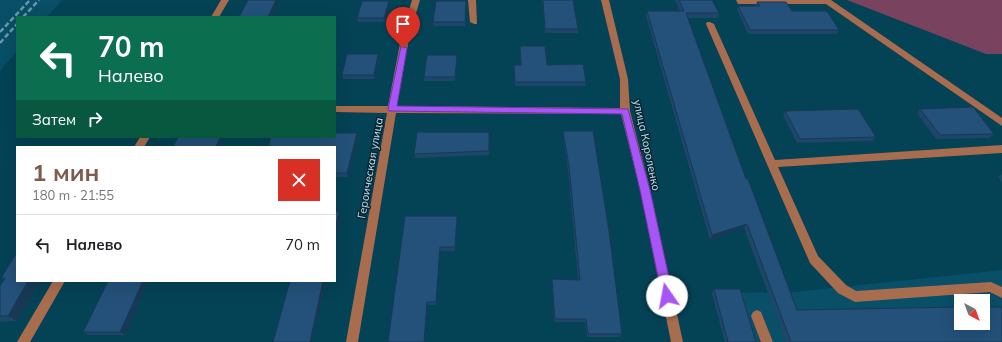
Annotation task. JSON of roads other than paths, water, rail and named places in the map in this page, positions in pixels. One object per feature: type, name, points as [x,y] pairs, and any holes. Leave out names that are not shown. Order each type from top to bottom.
[{"type":"street","points":[[216,16],[225,0]]},
{"type":"street","name":"Героическая улица","points":[[352,342],[406,33],[416,0]]},
{"type":"street","points":[[472,0],[474,22]]},
{"type":"street","name":"улица Короленко","points":[[605,0],[624,79],[626,111],[645,190],[677,342]]},
{"type":"street","points":[[740,0],[741,2],[828,2],[1002,123]]},
{"type":"street","points":[[710,24],[770,164],[814,259],[842,289],[855,297],[992,287],[1002,293]]},
{"type":"street","points":[[336,109],[626,111]]},
{"type":"street","points":[[770,164],[1002,149]]},
{"type":"street","points":[[23,342],[58,282]]},
{"type":"street","points":[[757,316],[767,342]]},
{"type":"railway","points":[[0,32],[30,0]]},
{"type":"railway","points":[[24,16],[39,0]]},
{"type":"railway","points":[[0,43],[16,25]]}]
